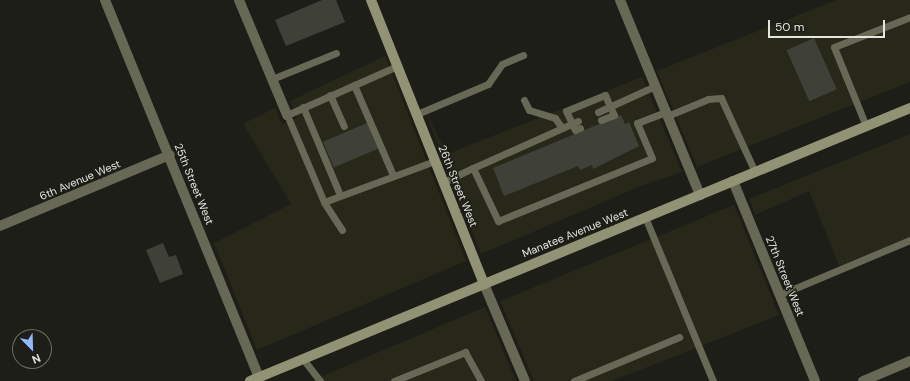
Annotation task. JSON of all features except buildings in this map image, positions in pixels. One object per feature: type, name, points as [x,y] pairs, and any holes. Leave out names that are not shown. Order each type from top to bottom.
[{"type":"main road","name":"26th Street West","points":[[371,0],[484,284]]},
{"type":"main road","name":"Manatee Avenue West","points":[[255,379],[910,108]]},
{"type":"street","name":"25th Street West","points":[[105,0],[170,155],[255,379]]},
{"type":"street","points":[[239,0],[287,115]]},
{"type":"street","points":[[620,0],[700,195]]},
{"type":"street","name":"6th Avenue West","points":[[0,226],[170,155]]},
{"type":"street","name":"27th Street West","points":[[733,181],[815,381]]},
{"type":"street","name":"26th Street West","points":[[484,284],[525,381]]},
{"type":"street","points":[[863,381],[910,361]]},
{"type":"lane","points":[[866,126],[834,47],[910,17]]},
{"type":"lane","points":[[272,78],[336,53]]},
{"type":"lane","points":[[417,114],[488,84],[502,64],[522,55]]},
{"type":"lane","points":[[342,230],[324,202],[287,115],[397,66]]},
{"type":"lane","points":[[354,85],[393,174]]},
{"type":"lane","points":[[598,112],[655,86]]},
{"type":"lane","points":[[330,95],[344,126]]},
{"type":"lane","points":[[580,128],[575,130],[575,122],[566,111],[605,95],[614,115],[601,120]]},
{"type":"lane","points":[[474,168],[498,221],[652,158],[637,123],[708,99],[721,98],[755,172]]},
{"type":"lane","points":[[524,100],[529,110],[555,118],[562,128]]},
{"type":"lane","points":[[303,107],[340,195]]},
{"type":"lane","points":[[444,182],[575,122]]},
{"type":"lane","points":[[324,202],[393,174],[435,161]]},
{"type":"lane","points":[[645,218],[713,381]]},
{"type":"lane","points":[[780,295],[910,240]]},
{"type":"lane","points":[[574,381],[679,337]]},
{"type":"lane","points":[[394,381],[465,352],[481,381]]},
{"type":"lane","points":[[303,359],[320,381]]},
{"type":"shaded area","points":[[836,0],[910,0],[910,82],[697,167],[657,71]]},
{"type":"shaded area","points":[[385,56],[466,261],[257,350],[214,243],[291,204],[243,124],[275,108],[282,124],[297,118],[290,101]]},
{"type":"shaded area","points":[[642,77],[682,172],[646,184],[481,254],[423,107],[447,154]]},
{"type":"shaded area","points":[[910,134],[910,241],[840,268],[809,191],[755,215],[749,199]]},
{"type":"shaded area","points":[[734,205],[779,315],[612,381],[534,381],[500,301]]},
{"type":"shaded area","points":[[485,307],[516,381],[312,381],[327,374]]}]
